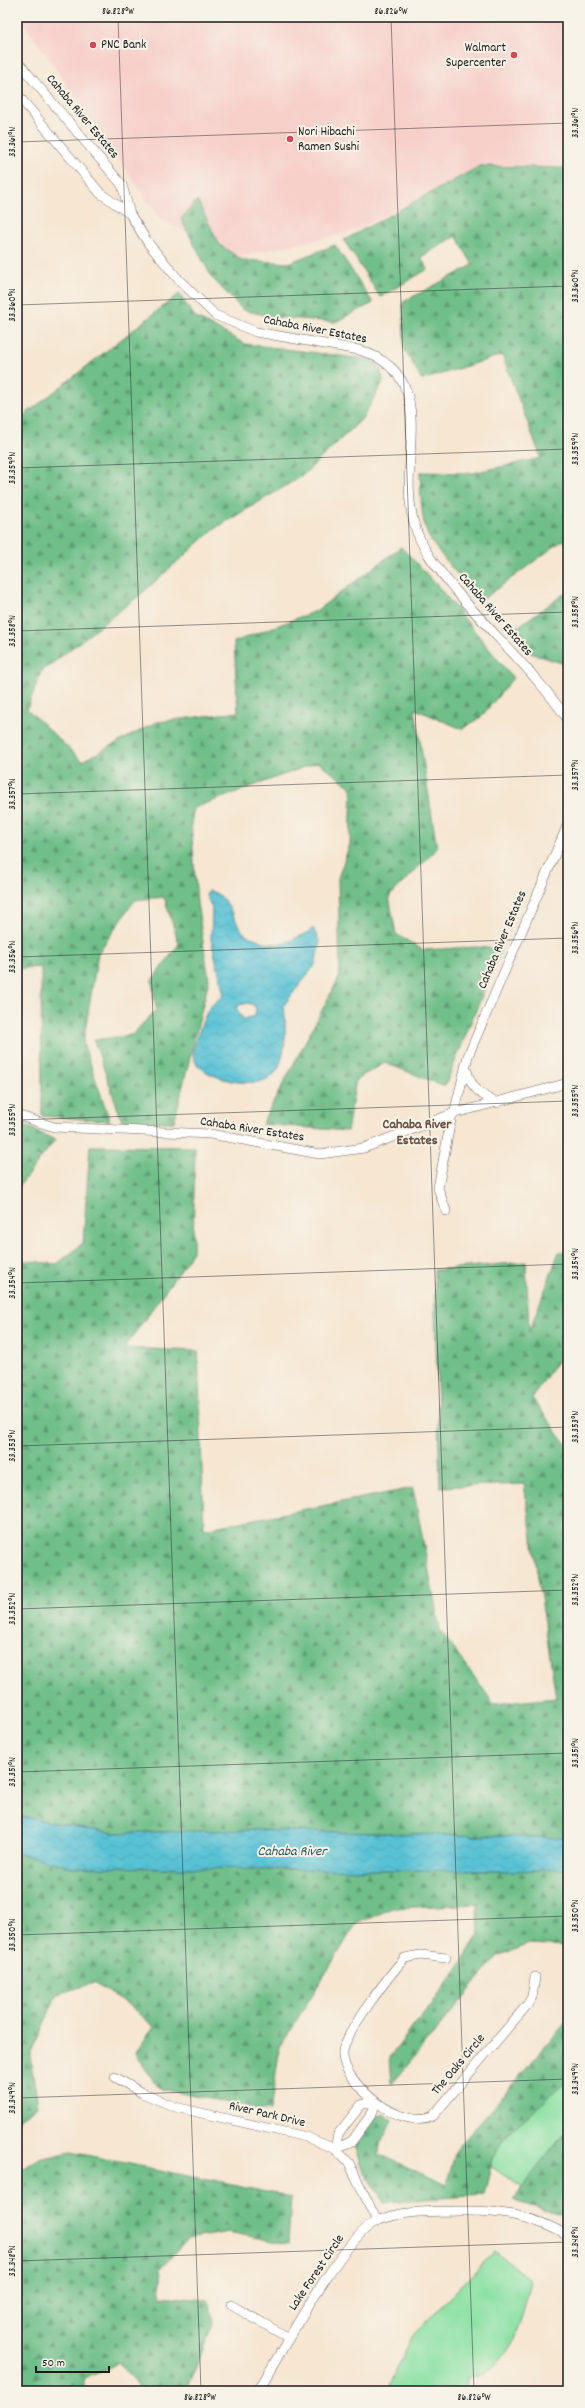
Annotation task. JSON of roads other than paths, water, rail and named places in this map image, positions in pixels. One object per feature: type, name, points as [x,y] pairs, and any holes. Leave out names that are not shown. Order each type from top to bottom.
[{"type":"street","name":"Cahaba River Estates","points":[[17,61],[122,185],[130,214],[148,243],[179,280],[215,316],[256,332],[360,350],[376,355],[395,368],[404,382],[410,406],[411,432],[408,486],[414,523],[426,551],[468,606],[537,681],[568,720]]},
{"type":"street","name":"Cahaba River Estates","points":[[17,94],[100,194],[130,214]]},
{"type":"street","name":"Cahaba River Estates","points":[[453,1114],[467,1069],[468,1056],[568,824]]},
{"type":"street","points":[[467,1069],[469,1080],[476,1091],[497,1103]]},
{"type":"street","name":"Cahaba River Estates","points":[[17,1115],[54,1127],[210,1134],[320,1154],[364,1148],[453,1114],[568,1083]]},
{"type":"street","points":[[446,1211],[438,1188],[453,1114]]},
{"type":"street","name":"The Oaks Circle","points":[[446,1958],[421,1955],[405,1958],[345,2042],[343,2052],[346,2070],[358,2086],[375,2101],[395,2114],[410,2119],[421,2120],[434,2116],[527,2005],[532,1998],[535,1977]]},
{"type":"street","name":"River Park Drive","points":[[115,2077],[142,2093],[175,2107],[306,2137],[335,2149],[349,2163],[377,2221]]},
{"type":"street","points":[[375,2101],[373,2112],[352,2141],[335,2149],[338,2134],[361,2105],[375,2101]]},
{"type":"street","name":"Lake Forest Circle","points":[[258,2391],[289,2338],[349,2246],[364,2229],[377,2221],[403,2214],[498,2211],[543,2223],[568,2236]]},
{"type":"street","points":[[231,2305],[289,2338]]},
{"type":"water","points":[[208,891],[221,896],[230,908],[241,929],[250,937],[267,943],[280,944],[303,935],[313,928],[320,942],[315,965],[284,1005],[284,1050],[279,1067],[268,1079],[246,1083],[221,1078],[210,1074],[201,1068],[195,1061],[193,1055],[194,1048],[208,1009],[224,995],[211,939],[212,908],[206,895]],"holes":[[[249,1003],[254,1005],[256,1010],[255,1016],[243,1019],[237,1009],[239,1005]]]},
{"type":"water","name":"Cahaba River","points":[[17,1816],[111,1833],[256,1830],[568,1838],[568,1869],[505,1871],[72,1867],[17,1853]]},
{"type":"place","name":"PNC Bank","points":[[93,45]]},
{"type":"place","name":"Walmart Supercenter","points":[[514,55]]},
{"type":"place","name":"Nori Hibachi Ramen Sushi","points":[[290,139]]},
{"type":"district","name":"Cahaba River Estates","points":[[417,1134]]}]
